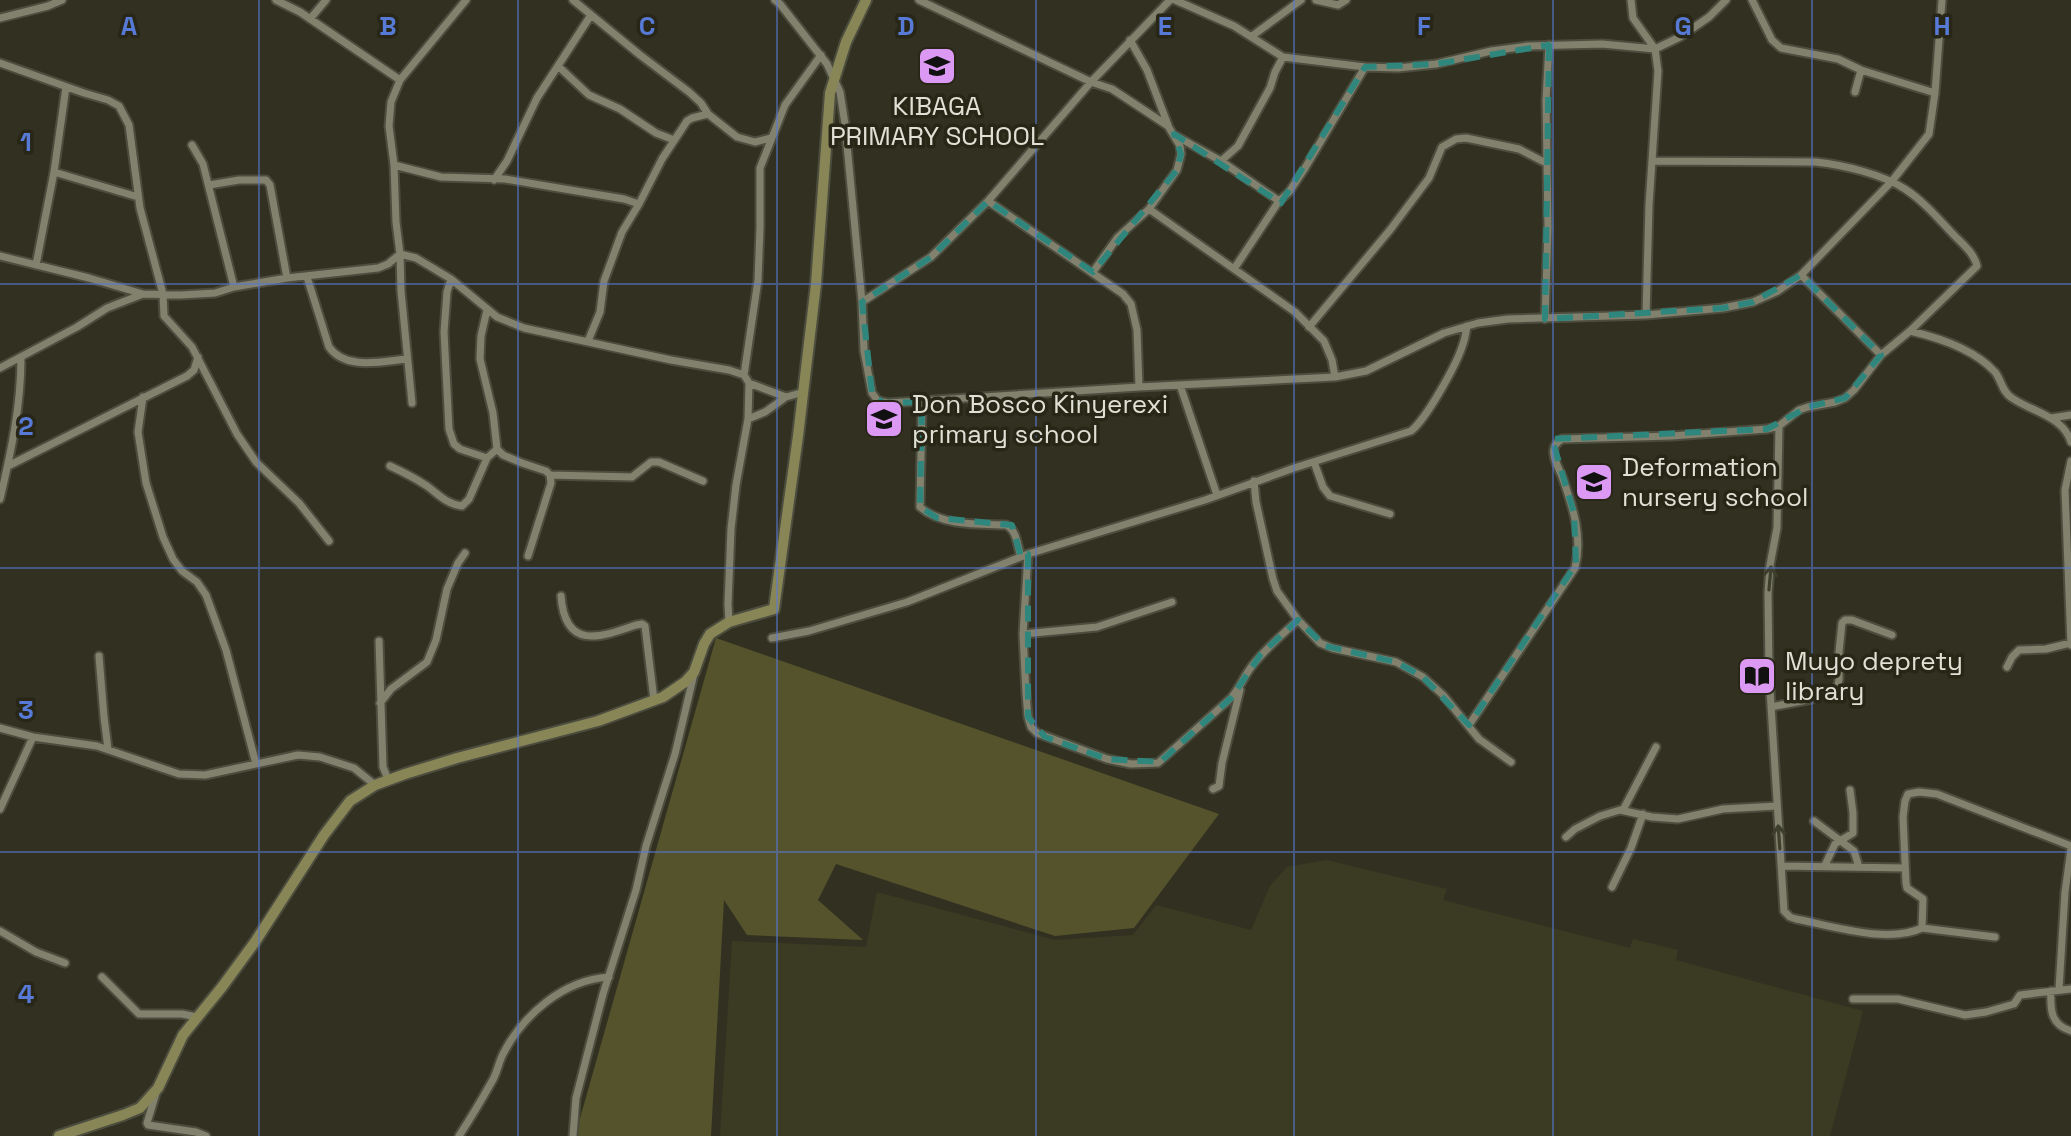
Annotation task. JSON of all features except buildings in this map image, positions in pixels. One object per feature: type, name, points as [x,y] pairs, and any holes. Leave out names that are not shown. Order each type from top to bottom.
[{"type":"street","points":[[0,18],[62,0]]},
{"type":"street","points":[[276,0],[310,19],[400,80]]},
{"type":"street","points":[[310,19],[326,0]]},
{"type":"street","points":[[412,403],[399,272],[389,126],[391,102],[400,80],[466,0]]},
{"type":"street","points":[[573,0],[689,92],[708,114],[737,137],[747,142],[771,138]]},
{"type":"street","points":[[573,1136],[577,1094],[603,994],[636,890],[704,644],[710,634],[729,622],[775,607],[816,284],[828,107],[846,42],[866,0]]},
{"type":"street","points":[[919,0],[1091,82],[1112,89],[1168,126]]},
{"type":"street","points":[[862,302],[931,257],[988,201],[1130,40],[1173,0],[1234,26],[1283,57],[1398,68],[1436,64],[1491,51],[1549,45],[1602,44],[1655,49],[1680,37],[1709,17],[1726,0]]},
{"type":"street","points":[[1252,36],[1301,0]]},
{"type":"street","points":[[1316,0],[1338,5],[1346,0]]},
{"type":"street","points":[[1631,0],[1633,18],[1655,49],[1659,85],[1652,161],[1646,315]]},
{"type":"street","points":[[1752,0],[1777,46],[1837,59],[1861,70],[1935,93]]},
{"type":"street","points":[[779,1],[821,55],[840,92],[862,302],[864,351],[872,393],[883,403],[1335,377],[1366,371],[1444,333],[1467,326],[1508,319],[1646,315],[1753,302],[1778,291],[1801,275],[1892,181],[1929,134],[1942,0]]},
{"type":"street","points":[[494,180],[507,161],[537,98],[591,15]]},
{"type":"street","points":[[1093,272],[1118,237],[1149,209],[1180,162],[1180,146],[1168,126],[1147,70],[1130,40]]},
{"type":"street","points":[[1545,319],[1549,45]]},
{"type":"street","points":[[729,622],[731,529],[748,419],[746,379],[758,280],[760,168],[785,105],[821,55]]},
{"type":"street","points":[[1221,161],[1238,146],[1283,57]]},
{"type":"street","points":[[0,63],[119,106],[129,125],[138,197],[163,294],[164,316],[192,347],[237,434],[250,452],[299,503],[329,541]]},
{"type":"street","points":[[558,66],[589,95],[674,140]]},
{"type":"street","points":[[1234,269],[1305,168],[1365,67]]},
{"type":"street","points":[[1855,92],[1861,70]]},
{"type":"street","points":[[36,265],[66,87]]},
{"type":"street","points":[[588,341],[600,312],[604,281],[622,232],[687,121],[708,114]]},
{"type":"street","points":[[1174,134],[1221,161],[1279,201]]},
{"type":"street","points":[[1309,327],[1429,178],[1442,147],[1456,139],[1466,138],[1519,149],[1546,163]]},
{"type":"street","points":[[192,145],[203,164],[234,287]]},
{"type":"street","points":[[1469,725],[1575,568],[1578,551],[1576,523],[1555,460],[1556,444],[1562,439],[1672,436],[1779,426],[1799,410],[1845,398],[1881,355],[1977,266],[1977,262],[1945,226],[1908,190],[1892,181],[1830,163],[1652,161]]},
{"type":"street","points":[[394,165],[441,177],[505,179],[639,204]]},
{"type":"street","points":[[54,172],[138,197]]},
{"type":"street","points":[[209,185],[266,180],[270,185],[287,278]]},
{"type":"street","points":[[988,201],[1123,294],[1131,304],[1137,330],[1139,387]]},
{"type":"street","points":[[1149,209],[1295,312],[1324,341],[1335,377]]},
{"type":"street","points":[[400,254],[416,258],[451,279],[497,317],[524,328],[729,370],[786,397]]},
{"type":"street","points":[[0,256],[143,294],[163,294],[215,293],[287,278],[378,268],[400,254]]},
{"type":"street","points":[[1801,275],[1881,355]]},
{"type":"street","points":[[307,277],[329,347],[335,355],[362,364],[407,359]]},
{"type":"street","points":[[451,279],[447,292],[444,342],[449,429],[454,444],[460,449],[487,458]]},
{"type":"street","points":[[0,368],[107,308],[143,294]]},
{"type":"street","points":[[487,310],[480,359],[493,413],[497,449],[503,455],[550,475],[549,491],[528,556]]},
{"type":"street","points":[[772,638],[809,631],[907,602],[1024,556],[1415,428],[1463,345],[1467,326]]},
{"type":"street","points":[[1910,331],[1949,342],[1990,367],[2007,395],[2051,418],[2065,430],[2071,442]]},
{"type":"street","points":[[8,466],[187,376],[194,370],[198,357]]},
{"type":"street","points":[[0,499],[21,387],[21,358]]},
{"type":"street","points":[[1180,385],[1217,495]]},
{"type":"street","points":[[748,419],[765,412],[786,397],[804,392]]},
{"type":"street","points":[[143,397],[138,432],[146,483],[173,559],[206,595],[226,650],[256,764]]},
{"type":"street","points":[[922,402],[920,507],[937,518],[1011,527],[1024,556],[1023,634],[1028,717],[1032,729],[1045,737],[1107,759],[1131,764],[1161,762],[1240,687]]},
{"type":"street","points":[[2051,418],[2071,415]]},
{"type":"street","points":[[1779,426],[1777,528],[1768,593],[1769,674],[1784,911],[1796,919],[1866,933],[1899,933],[1922,928],[1995,937]]},
{"type":"street","points":[[390,466],[445,500],[462,506],[469,499],[487,458],[497,449]]},
{"type":"street","points":[[2007,667],[2012,657],[2022,649],[2046,649],[2071,644],[2065,490],[2071,461]]},
{"type":"street","points":[[550,475],[632,477],[651,462],[659,462],[703,481]]},
{"type":"street","points":[[1314,462],[1330,496],[1390,514]]},
{"type":"street","points":[[1254,481],[1273,579],[1277,591],[1298,620],[1325,646],[1396,662],[1423,677],[1435,686],[1479,739],[1511,762]]},
{"type":"street","points":[[380,703],[391,689],[427,662],[436,640],[447,589],[465,553]]},
{"type":"street","points":[[561,596],[562,614],[578,633],[598,637],[636,625],[645,626],[654,700]]},
{"type":"street","points":[[1023,634],[1097,627],[1172,602]]},
{"type":"street","points":[[1213,789],[1219,786],[1240,687],[1249,669],[1298,620]]},
{"type":"street","points":[[1771,707],[1812,699],[1837,688],[1840,637],[1845,620],[1892,635]]},
{"type":"street","points":[[379,641],[383,767],[388,779]]},
{"type":"street","points":[[99,656],[108,749]]},
{"type":"street","points":[[206,1136],[148,1125],[158,1088],[183,1035],[255,942],[324,835],[350,801],[388,779],[598,721],[654,700],[675,690],[694,672]]},
{"type":"street","points":[[0,728],[33,737],[108,749],[179,774],[205,775],[298,755],[320,757],[354,768],[375,785]]},
{"type":"street","points":[[0,809],[33,737]]},
{"type":"street","points":[[1623,810],[1656,747]]},
{"type":"street","points":[[1825,865],[1833,847],[1853,833],[1850,790]]},
{"type":"street","points":[[1922,928],[1923,899],[1907,888],[1904,808],[1908,794],[1937,794],[2071,848],[2067,912],[2053,1017],[2055,1023],[2071,1031]]},
{"type":"street","points":[[1566,837],[1600,816],[1623,810],[1678,819],[1723,809],[1777,806]]},
{"type":"street","points":[[1612,887],[1643,814]]},
{"type":"street","points":[[1814,821],[1854,851],[1859,867]]},
{"type":"street","points":[[1781,866],[1905,868]]},
{"type":"street","points":[[0,931],[36,952],[65,963]]},
{"type":"street","points":[[102,977],[139,1014],[197,1017]]},
{"type":"street","points":[[459,1136],[492,1082],[504,1051],[535,1011],[565,991],[609,977]]},
{"type":"street","points":[[1853,999],[1898,999],[1965,1015],[2014,1004],[2020,995],[2071,989]]},
{"type":"street","points":[[59,1136],[140,1108],[158,1088]]},
{"type":"highlighted area","points":[[1549,45],[1545,319],[1723,308],[1753,302],[1801,275],[1881,355],[1845,398],[1808,407],[1767,429],[1552,439],[1574,513],[1576,564],[1469,725],[1423,677],[1396,662],[1325,646],[1298,620],[1261,654],[1231,698],[1160,762],[1107,759],[1045,737],[1028,717],[1028,554],[1021,557],[1012,525],[937,518],[920,507],[922,402],[883,403],[872,393],[862,302],[931,257],[988,201],[1093,272],[1177,170],[1181,154],[1174,134],[1281,203],[1365,67],[1436,64]]},
{"type":"shaded area","points":[[716,638],[1219,814],[1134,928],[1055,936],[836,864],[818,900],[863,940],[747,935],[724,900],[711,1136],[575,1136]]},
{"type":"shaded area","points":[[1326,860],[1447,889],[1443,900],[1630,948],[1633,939],[1678,950],[1676,960],[1863,1011],[1830,1136],[720,1136],[732,941],[866,947],[877,892],[1055,940],[1133,935],[1156,905],[1251,930],[1270,886],[1287,867]]},
{"type":"place","name":"KIBAGA PRIMARY SCHOOL","points":[[937,66]]},
{"type":"place","name":"Don Bosco Kinyerexi primary school","points":[[884,419]]},
{"type":"place","name":"Deformation nursery school","points":[[1594,482]]},
{"type":"place","name":"Muyo deprety library","points":[[1757,676]]}]
